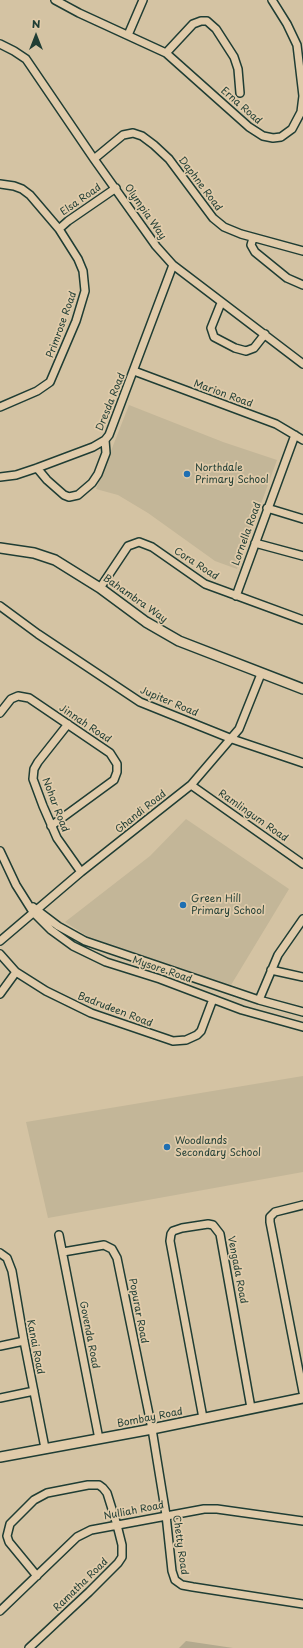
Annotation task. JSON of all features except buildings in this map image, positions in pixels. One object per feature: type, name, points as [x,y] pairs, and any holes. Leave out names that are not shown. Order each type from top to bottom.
[{"type":"street","name":"Erna Road","points":[[55,0],[79,13],[166,53],[258,134],[268,138],[281,137],[292,129],[301,112],[303,96],[297,45],[287,24],[272,0]]},
{"type":"street","points":[[128,35],[143,0]]},
{"type":"street","points":[[166,53],[193,24],[201,21],[207,21],[216,29],[234,57],[238,69],[240,93]]},
{"type":"street","name":"Olympia Way","points":[[0,44],[26,59],[94,160],[116,188],[156,246],[173,265],[303,364]]},
{"type":"street","name":"Daphne Road","points":[[94,160],[123,135],[133,134],[142,136],[154,145],[179,171],[216,222],[230,231],[303,251]]},
{"type":"street","name":"Primrose Road","points":[[0,184],[14,186],[22,189],[30,195],[59,229],[78,259],[83,271],[85,291],[76,321],[50,382],[37,391],[0,407]]},
{"type":"street","name":"Elsa Road","points":[[59,229],[68,221],[116,188]]},
{"type":"street","points":[[253,238],[251,245],[254,252],[287,278],[303,285]]},
{"type":"street","name":"Dresda Road","points":[[0,477],[16,475],[37,468],[105,440],[111,432],[173,265]]},
{"type":"street","points":[[221,303],[211,328],[214,338],[235,348],[246,351],[254,348],[265,334]]},
{"type":"street","name":"Marion Road","points":[[134,372],[276,424],[303,440]]},
{"type":"street","name":"Lornella Road","points":[[236,596],[254,543],[295,435]]},
{"type":"street","points":[[37,468],[47,480],[64,495],[70,497],[78,495],[92,483],[98,474],[106,453],[105,440]]},
{"type":"street","points":[[267,508],[303,519]]},
{"type":"street","name":"Cora Road","points":[[100,588],[128,546],[139,542],[152,547],[205,584],[303,620]]},
{"type":"street","points":[[254,543],[303,556]]},
{"type":"street","name":"Bahambra Way","points":[[0,548],[45,556],[71,569],[163,633],[200,650],[303,689]]},
{"type":"street","name":"Jupiter Road","points":[[0,606],[38,634],[140,702],[232,739],[303,763]]},
{"type":"street","name":"Ghandi Road","points":[[0,941],[82,872],[191,785],[239,730],[261,674]]},
{"type":"street","name":"Jinnah Road","points":[[0,713],[11,699],[18,696],[29,698],[110,753],[117,764],[117,772],[114,780],[51,826]]},
{"type":"street","name":"Nohar Road","points":[[68,724],[38,762],[33,773],[35,786],[51,826],[64,849],[82,872]]},
{"type":"street","name":"Ramlingum Road","points":[[191,785],[303,864]]},
{"type":"street","name":"Mysore Road","points":[[0,851],[16,885],[30,905],[51,930],[62,939],[86,953],[106,962],[160,979],[242,1010],[303,1027]]},
{"type":"street","name":"Mysore Road","points":[[35,911],[85,941],[259,1000],[303,1012]]},
{"type":"street","points":[[259,1000],[278,955],[303,919]]},
{"type":"street","name":"Badrudeen Road","points":[[0,954],[16,972],[46,991],[91,1013],[173,1041],[194,1038],[197,1035],[204,1024],[213,999]]},
{"type":"street","points":[[271,970],[303,977]]},
{"type":"street","points":[[0,994],[16,972]]},
{"type":"street","points":[[303,1205],[275,1212],[270,1217],[270,1222],[303,1392]]},
{"type":"street","name":"Vengada Road","points":[[203,1418],[170,1241],[171,1234],[182,1228],[208,1224],[213,1225],[220,1234],[251,1408]]},
{"type":"street","name":"Govenda Road","points":[[59,1235],[99,1439]]},
{"type":"street","name":"Popurar Road","points":[[63,1252],[99,1245],[108,1246],[114,1251],[152,1429]]},
{"type":"street","name":"Kanai Road","points":[[0,1253],[7,1258],[12,1271],[45,1448]]},
{"type":"street","points":[[0,1346],[24,1341]]},
{"type":"street","points":[[0,1398],[34,1391]]},
{"type":"street","name":"Bombay Road","points":[[0,1457],[152,1429],[303,1398]]},
{"type":"street","name":"Chetty Road","points":[[152,1429],[166,1515],[172,1571],[177,1583],[193,1587],[303,1604]]},
{"type":"street","points":[[37,1576],[12,1548],[7,1536],[10,1524],[40,1496],[62,1489],[99,1485],[107,1493],[117,1525]]},
{"type":"street","name":"Nulliah Road","points":[[0,1611],[77,1537],[91,1530],[204,1509],[217,1509],[303,1521]]},
{"type":"street","name":"Ramatha Road","points":[[29,1648],[121,1560],[123,1552],[117,1525]]},
{"type":"shaded area","name":"Northdale Primary School","points":[[129,405],[223,442],[277,460],[237,569],[215,561],[148,513],[118,495],[96,489]]},
{"type":"shaded area","name":"Green Hill Primary School","points":[[186,819],[289,889],[231,985],[189,974],[87,936],[65,922],[150,856]]},
{"type":"shaded area","name":"Woodlands Secondary School","points":[[303,1076],[303,1172],[48,1218],[26,1122]]},
{"type":"shaded area","points":[[186,1641],[233,1648],[179,1648]]},
{"type":"place","name":"Northdale Primary School","points":[[187,474]]},
{"type":"place","name":"Green Hill Primary School","points":[[183,905]]},
{"type":"place","name":"Woodlands Secondary School","points":[[167,1147]]}]
